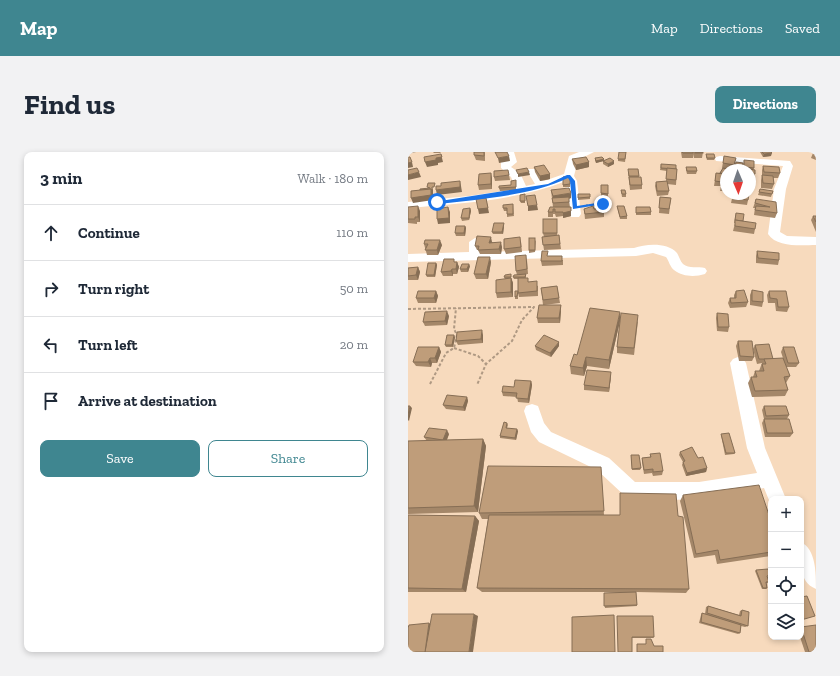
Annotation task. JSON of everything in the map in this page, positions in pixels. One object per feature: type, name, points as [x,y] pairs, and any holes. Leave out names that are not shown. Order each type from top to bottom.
[{"type":"street","points":[[509,152],[512,162],[505,164],[506,168],[516,176],[522,190]]},
{"type":"street","points":[[568,176],[574,155],[590,152]]},
{"type":"street","points":[[782,161],[791,152]]},
{"type":"street","points":[[720,159],[782,161],[786,163],[788,166],[780,190],[774,234],[785,240],[816,241]]},
{"type":"street","points":[[532,172],[542,186]]},
{"type":"street","points":[[408,206],[437,197],[476,192],[522,190],[542,186],[568,176]]},
{"type":"street","points":[[568,176],[572,181],[575,211]]},
{"type":"street","points":[[475,256],[476,242]]},
{"type":"street","points":[[408,258],[589,254],[636,252],[643,248],[666,251],[671,255],[678,267],[690,272],[700,271]]},
{"type":"street","points":[[738,363],[756,448],[776,496]]},
{"type":"street","points":[[532,410],[537,427],[545,437],[603,464],[631,490],[699,491],[768,479]]},
{"type":"street","points":[[804,557],[816,579]]},
{"type":"path","points":[[575,211],[603,204]]},
{"type":"path","points":[[408,309],[534,307],[522,320],[512,341],[486,364],[477,385]]},
{"type":"path","points":[[430,384],[446,354],[454,348],[457,335],[454,329],[456,308]]},
{"type":"path","points":[[454,348],[478,356],[486,364]]},
{"type":"building","points":[[474,152],[484,152],[484,156],[474,155]]},
{"type":"building","points":[[495,152],[507,152],[509,156],[498,158]]},
{"type":"building","points":[[619,152],[626,152],[625,159],[618,159]]},
{"type":"building","points":[[682,152],[693,152],[693,153],[683,153]]},
{"type":"building","points":[[762,152],[771,152],[772,153],[764,154]]},
{"type":"building","points":[[441,154],[442,157],[436,158],[436,160],[425,162],[424,157]]},
{"type":"building","points":[[706,154],[714,154],[715,158],[707,158]]},
{"type":"building","points":[[724,156],[736,158],[734,164],[723,163]]},
{"type":"building","points":[[408,157],[410,157],[412,162],[408,163]]},
{"type":"building","points":[[586,157],[589,162],[576,165],[572,159]]},
{"type":"building","points":[[602,157],[604,159],[596,161],[595,158]]},
{"type":"building","points":[[610,158],[614,161],[608,164],[603,161]]},
{"type":"building","points":[[744,160],[754,161],[754,164],[744,164]]},
{"type":"building","points":[[736,162],[743,163],[743,164],[736,164]]},
{"type":"building","points":[[661,164],[676,165],[676,169],[661,168]]},
{"type":"building","points":[[544,165],[550,174],[540,176],[534,167]]},
{"type":"building","points":[[763,166],[779,167],[780,173],[764,172]]},
{"type":"building","points":[[686,167],[696,167],[697,171],[687,171]]},
{"type":"building","points":[[417,168],[419,172],[408,175],[408,170]]},
{"type":"building","points":[[527,168],[529,172],[518,174],[516,170]]},
{"type":"building","points":[[667,168],[677,169],[676,180],[666,179]]},
{"type":"building","points":[[628,169],[638,169],[639,176],[629,176]]},
{"type":"building","points":[[508,170],[509,175],[494,177],[494,171]]},
{"type":"building","points":[[491,173],[491,184],[478,185],[479,174]]},
{"type":"building","points":[[716,173],[720,173],[720,182],[715,181]]},
{"type":"building","points":[[762,175],[773,176],[774,184],[763,183]]},
{"type":"building","points":[[570,176],[570,184],[563,185],[563,177]]},
{"type":"building","points":[[629,177],[641,177],[642,185],[630,185]]},
{"type":"building","points":[[516,180],[516,187],[499,188],[499,186],[511,185],[511,181]]},
{"type":"building","points":[[460,181],[460,187],[436,190],[436,186],[441,186],[441,183]]},
{"type":"building","points":[[667,181],[669,191],[657,191],[656,182]]},
{"type":"building","points":[[428,183],[435,183],[434,187],[432,187],[432,191],[431,189],[420,190],[430,188],[427,187]]},
{"type":"building","points":[[601,185],[608,185],[608,194],[601,193]]},
{"type":"building","points":[[569,188],[571,193],[553,196],[551,190]]},
{"type":"building","points":[[431,189],[431,195],[411,198],[411,191]]},
{"type":"building","points":[[760,189],[773,191],[772,194],[759,192]]},
{"type":"building","points":[[621,190],[625,190],[626,194],[622,194]]},
{"type":"building","points":[[525,194],[525,201],[520,201],[520,195]]},
{"type":"building","points":[[578,194],[590,194],[590,197],[578,198]]},
{"type":"building","points":[[535,195],[537,205],[528,206],[526,196]]},
{"type":"building","points":[[569,197],[569,202],[553,203],[552,198]]},
{"type":"building","points":[[660,197],[671,198],[669,209],[659,208]]},
{"type":"building","points":[[486,198],[488,208],[478,209],[476,199]]},
{"type":"building","points":[[756,199],[776,202],[777,213],[755,210],[756,206],[770,207],[755,203]]},
{"type":"building","points":[[513,204],[513,214],[507,214],[507,208],[503,208],[503,205]]},
{"type":"building","points":[[418,206],[418,217],[415,217],[415,219],[408,219],[408,207]]},
{"type":"building","points":[[593,206],[594,209],[603,208],[604,212],[585,214],[584,209]]},
{"type":"building","points":[[617,206],[624,206],[627,216],[620,217]]},
{"type":"building","points":[[448,207],[449,218],[437,219],[437,209]]},
{"type":"building","points":[[550,207],[571,207],[571,211],[563,213],[555,212],[555,209],[553,209],[553,212],[548,212]]},
{"type":"building","points":[[636,207],[650,207],[651,212],[636,213]]},
{"type":"building","points":[[470,208],[469,218],[461,218],[463,209]]},
{"type":"building","points":[[736,213],[744,214],[743,221],[735,220]]},
{"type":"building","points":[[543,219],[557,219],[557,233],[543,233]]},
{"type":"building","points":[[735,220],[756,223],[755,229],[735,226]]},
{"type":"building","points":[[494,223],[504,223],[502,232],[492,232]]},
{"type":"building","points":[[456,226],[465,226],[464,233],[455,233]]},
{"type":"building","points":[[559,235],[560,244],[543,245],[542,237]]},
{"type":"building","points":[[477,236],[491,237],[489,243],[501,242],[499,249],[478,250],[479,246],[475,246]]},
{"type":"building","points":[[520,237],[521,247],[504,249],[504,239]]},
{"type":"building","points":[[529,238],[535,238],[535,250],[529,250]]},
{"type":"building","points":[[425,240],[440,240],[437,250],[425,250],[428,244],[424,244]]},
{"type":"building","points":[[542,251],[548,251],[547,256],[562,256],[562,261],[541,261]]},
{"type":"building","points":[[757,251],[779,253],[779,260],[758,258]]},
{"type":"building","points":[[526,255],[527,269],[516,271],[515,256]]},
{"type":"building","points":[[478,257],[490,257],[486,274],[474,274]]},
{"type":"building","points":[[444,259],[454,259],[454,262],[457,262],[456,269],[441,272]]},
{"type":"building","points":[[428,263],[436,263],[434,275],[426,275]]},
{"type":"building","points":[[462,264],[469,264],[467,269],[460,269]]},
{"type":"building","points":[[418,267],[416,275],[408,276],[408,268]]},
{"type":"building","points":[[511,274],[511,277],[504,277],[505,275]]},
{"type":"building","points":[[526,274],[525,277],[513,277],[514,275]]},
{"type":"building","points":[[511,278],[511,292],[496,293],[496,280]]},
{"type":"building","points":[[518,278],[528,278],[528,282],[537,281],[537,291],[518,293]]},
{"type":"building","points":[[557,286],[559,298],[543,300],[541,288]]},
{"type":"building","points":[[744,290],[748,302],[731,303],[730,298],[736,298],[736,291]]},
{"type":"building","points":[[752,290],[763,292],[763,302],[752,301]]},
{"type":"building","points":[[418,291],[436,291],[434,298],[416,298]]},
{"type":"building","points":[[515,291],[518,291],[517,296],[515,297]]},
{"type":"building","points":[[769,291],[786,291],[789,307],[778,307],[777,299],[770,298]]},
{"type":"building","points":[[539,305],[561,305],[559,318],[537,318]]},
{"type":"building","points":[[590,308],[620,312],[609,360],[586,357],[583,368],[570,366],[574,354],[577,355]]},
{"type":"building","points":[[447,311],[445,321],[423,322],[425,312]]},
{"type":"building","points":[[621,313],[638,315],[634,348],[617,347]]},
{"type":"building","points":[[717,313],[728,314],[729,327],[718,327]]},
{"type":"building","points":[[482,330],[481,339],[456,341],[457,332]]},
{"type":"building","points":[[447,335],[454,335],[452,345],[445,345]]},
{"type":"building","points":[[544,335],[559,342],[550,353],[535,346]]},
{"type":"building","points":[[738,341],[752,341],[754,357],[740,356]]},
{"type":"building","points":[[769,344],[773,359],[759,359],[755,345]]},
{"type":"building","points":[[418,347],[439,347],[435,358],[430,358],[428,362],[413,362]]},
{"type":"building","points":[[783,347],[794,347],[799,363],[788,363]]},
{"type":"building","points":[[783,358],[790,376],[784,377],[788,390],[755,391],[751,377],[757,377],[755,371],[764,371],[762,364],[766,364],[764,359]]},
{"type":"building","points":[[587,370],[611,372],[609,388],[584,385]]},
{"type":"building","points":[[515,380],[531,381],[528,399],[516,398],[517,393],[502,392],[503,386],[514,387]]},
{"type":"building","points":[[447,395],[467,397],[463,407],[443,405]]},
{"type":"building","points":[[764,406],[786,406],[789,415],[766,416]]},
{"type":"building","points":[[764,419],[789,419],[793,433],[767,433]]},
{"type":"building","points":[[504,422],[507,423],[506,428],[517,429],[515,438],[500,436]]},
{"type":"building","points":[[429,428],[447,430],[443,440],[424,437]]},
{"type":"building","points":[[729,433],[735,453],[726,453],[721,434]]},
{"type":"building","points":[[483,439],[474,506],[408,508],[408,441]]},
{"type":"building","points":[[692,447],[698,458],[703,457],[707,468],[687,473],[683,462],[685,461],[680,452]]},
{"type":"building","points":[[660,453],[663,471],[653,472],[653,469],[644,470],[642,458],[651,457],[650,454]]},
{"type":"building","points":[[631,455],[639,455],[641,468],[632,469]]},
{"type":"building","points":[[488,466],[601,467],[604,511],[479,513]]},
{"type":"building","points":[[759,485],[768,512],[768,552],[720,560],[718,550],[696,554],[683,495]]},
{"type":"building","points":[[620,493],[676,494],[678,516],[683,517],[689,589],[477,588],[489,515],[620,515]]},
{"type":"building","points":[[408,515],[475,516],[462,589],[408,588]]},
{"type":"building","points":[[768,569],[768,582],[766,582],[767,588],[763,588],[756,570]]},
{"type":"building","points":[[636,592],[637,605],[604,606],[604,593]]},
{"type":"building","points":[[804,596],[807,596],[815,616],[804,619],[804,604]]},
{"type":"building","points":[[708,606],[741,616],[742,610],[749,612],[748,626],[707,613]]},
{"type":"building","points":[[702,613],[741,625],[740,633],[701,622]]},
{"type":"building","points":[[432,614],[474,614],[469,652],[425,652]]},
{"type":"building","points":[[614,615],[615,652],[572,652],[572,617]]},
{"type":"building","points":[[617,616],[653,616],[654,637],[632,637],[632,652],[618,652]]},
{"type":"building","points":[[429,623],[425,652],[408,652],[409,625]]},
{"type":"building","points":[[816,625],[816,652],[809,652],[804,636],[804,627]]},
{"type":"building","points":[[646,639],[651,639],[654,646],[663,646],[663,652],[637,652],[637,644],[646,644]]},
{"type":"route","points":[[437,202],[477,198],[549,185],[568,176],[572,181],[575,208],[584,205],[603,204]]}]
